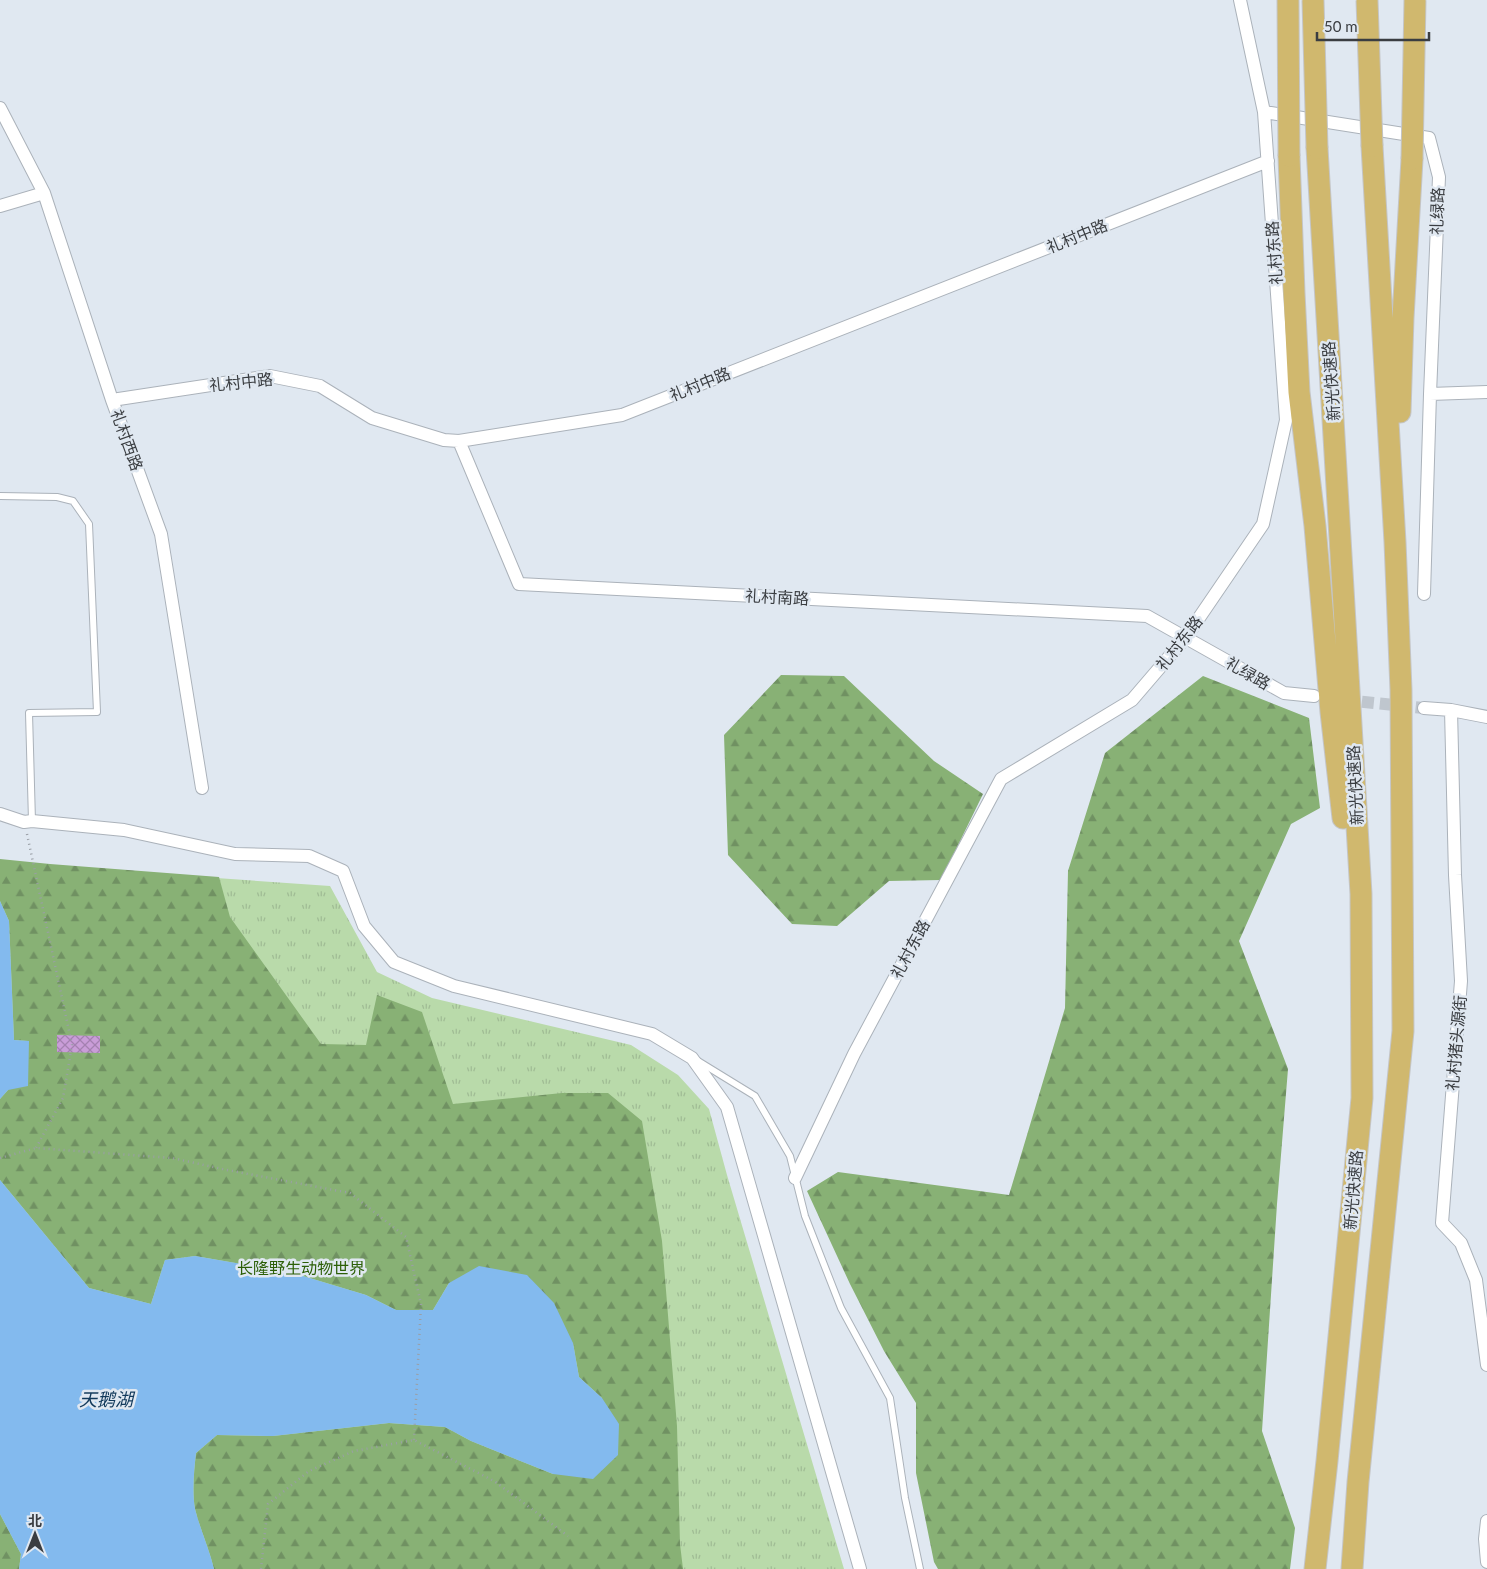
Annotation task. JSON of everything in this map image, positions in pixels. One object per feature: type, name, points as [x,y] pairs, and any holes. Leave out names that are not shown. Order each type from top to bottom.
[{"type":"highway","points":[[1288,0],[1289,156],[1299,392],[1315,526],[1332,722],[1361,985]]},
{"type":"highway","name":"新光快速路","points":[[1313,0],[1316,148],[1360,875],[1362,1098],[1315,1569]]},
{"type":"highway","name":"新光快速路","points":[[1352,1569],[1358,1482],[1403,1031],[1401,690],[1395,542],[1372,146],[1367,0]]},
{"type":"highway","points":[[1395,542],[1403,318],[1412,159],[1415,0]]},
{"type":"street","name":"礼村东路","points":[[795,1178],[854,1054],[1000,779],[1132,700],[1186,637],[1263,524],[1286,420],[1264,112],[1240,0]]},
{"type":"street","name":"礼村西路","points":[[0,108],[44,193],[112,400],[161,534],[202,788]]},
{"type":"street","name":"礼绿路","points":[[1264,112],[1429,138],[1438,177],[1430,394]]},
{"type":"street","name":"礼村中路","points":[[112,400],[270,376],[320,386],[372,418],[444,440],[458,440],[622,415],[1268,161]]},
{"type":"street","points":[[0,206],[44,193]]},
{"type":"street","points":[[1424,594],[1430,394],[1487,392]]},
{"type":"street","name":"礼村南路","points":[[458,440],[519,584],[1147,616],[1186,637]]},
{"type":"street","name":"礼绿路","points":[[1186,637],[1284,694],[1314,696]]},
{"type":"street","points":[[1424,708],[1451,710],[1487,717]]},
{"type":"street","name":"礼村猪头源街","points":[[1451,710],[1455,875],[1461,981],[1442,1223],[1460,1243],[1476,1280],[1487,1365]]},
{"type":"street","points":[[0,814],[28,821],[124,830],[235,854],[309,856],[343,871],[364,926],[394,962],[454,986],[652,1034],[692,1058],[727,1107],[860,1569]]},
{"type":"street","points":[[1487,1521],[1484,1539],[1487,1562]]},
{"type":"lane","points":[[0,496],[57,497],[73,501],[90,524],[97,712],[29,713],[28,821]]},
{"type":"lane","points":[[692,1058],[755,1096],[790,1156],[805,1216],[841,1308],[890,1398],[905,1498],[920,1569]]},
{"type":"path","points":[[28,821],[72,1045],[63,1098],[36,1148]]},
{"type":"path","points":[[0,1158],[36,1148],[172,1158],[350,1193],[406,1237],[421,1304],[414,1440]]},
{"type":"path","points":[[261,1569],[268,1504],[308,1471],[354,1451],[414,1440],[494,1481],[568,1536]]},
{"type":"green space","points":[[781,675],[844,676],[934,761],[983,794],[941,880],[889,881],[837,926],[792,924],[728,855],[724,735]]},
{"type":"green space","points":[[1203,676],[1309,718],[1320,808],[1291,824],[1239,941],[1288,1069],[1262,1431],[1295,1528],[1290,1569],[938,1569],[934,1562],[916,1473],[916,1403],[884,1351],[850,1284],[807,1191],[838,1172],[1009,1195],[1065,1008],[1068,871],[1105,753]]},
{"type":"green space","points":[[0,859],[219,877],[230,917],[321,1044],[366,1045],[377,995],[422,1012],[453,1104],[562,1093],[608,1093],[642,1121],[662,1241],[677,1426],[680,1544],[683,1569],[214,1569],[195,1509],[194,1481],[196,1453],[217,1435],[273,1436],[389,1423],[445,1427],[471,1441],[553,1474],[602,1398],[579,1377],[573,1343],[449,1283],[433,1310],[396,1310],[366,1295],[293,1273],[195,1256],[165,1260],[151,1304],[89,1288],[0,1180],[0,1099],[8,1090],[28,1041],[14,1040],[9,921],[0,901]]},
{"type":"green space","name":"长隆野生动物世界","points":[[0,863],[330,886],[377,972],[432,998],[631,1045],[678,1075],[709,1109],[844,1569],[0,1569]]},
{"type":"green space","points":[[0,1514],[21,1554],[19,1569],[0,1569]]},
{"type":"water","points":[[0,901],[9,921],[14,1040],[29,1041],[28,1086],[8,1090],[0,1099]]},
{"type":"water","name":"天鹅湖","points":[[0,1180],[89,1288],[151,1304],[165,1260],[195,1256],[293,1273],[366,1295],[396,1310],[433,1310],[449,1283],[479,1266],[527,1275],[554,1303],[573,1343],[579,1377],[602,1398],[619,1424],[618,1455],[593,1479],[553,1474],[471,1441],[445,1427],[389,1423],[273,1436],[217,1435],[196,1453],[194,1481],[195,1509],[214,1569],[19,1569],[21,1554],[0,1514]]},
{"type":"building","points":[[57,1035],[100,1036],[100,1053],[57,1052]]},
{"type":"tunnel","points":[[1344,700],[1424,708]]}]
